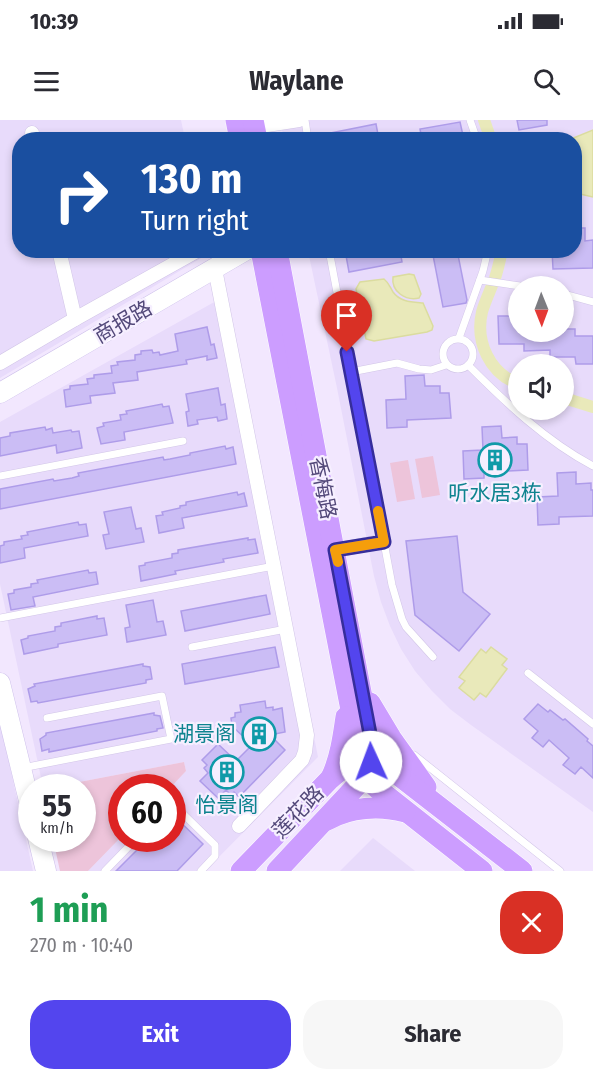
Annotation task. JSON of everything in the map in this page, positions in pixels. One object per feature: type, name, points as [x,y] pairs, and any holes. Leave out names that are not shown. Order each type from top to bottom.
[{"type":"main road","name":"香梅路","points":[[263,258],[357,688],[365,766]]},
{"type":"main road","name":"香梅路","points":[[278,258],[328,551]]},
{"type":"main road","points":[[331,778],[357,688]]},
{"type":"main road","points":[[357,688],[410,766],[450,815]]},
{"type":"main road","points":[[483,871],[378,789],[365,766],[382,765],[393,771],[522,871]]},
{"type":"main road","name":"莲花路","points":[[241,871],[331,778],[342,769],[365,766]]},
{"type":"main road","name":"莲花路","points":[[276,871],[317,827],[365,766]]},
{"type":"main road","points":[[317,827],[340,814],[363,809],[388,808],[411,815]]},
{"type":"main road","points":[[241,871],[250,871]]},
{"type":"street","points":[[248,129],[299,120]]},
{"type":"street","points":[[61,258],[75,319]]},
{"type":"street","points":[[0,363],[184,258]]},
{"type":"street","name":"商报路","points":[[0,393],[233,258]]},
{"type":"street","points":[[215,269],[307,735],[302,760],[239,826]]},
{"type":"street","points":[[328,551],[384,542]]},
{"type":"street","points":[[0,683],[22,774]]},
{"type":"street","points":[[41,852],[46,871]]},
{"type":"lane","points":[[330,258],[392,585],[405,627],[433,657]]},
{"type":"lane","points":[[459,338],[486,258]]},
{"type":"lane","points":[[480,280],[508,284]]},
{"type":"lane","points":[[574,297],[593,302]]},
{"type":"lane","points":[[459,338],[469,343],[473,350],[468,366],[458,369],[446,364],[442,356],[444,346],[450,340],[459,338]]},
{"type":"lane","points":[[351,372],[397,363],[431,370],[446,364]]},
{"type":"lane","points":[[468,366],[537,429],[562,448],[593,466]]},
{"type":"lane","points":[[0,476],[183,441]]},
{"type":"lane","points":[[0,618],[274,566]]},
{"type":"lane","points":[[192,647],[286,629]]},
{"type":"lane","points":[[528,673],[593,724]]},
{"type":"lane","points":[[357,688],[408,750],[560,871]]},
{"type":"lane","points":[[21,768],[171,740],[162,696],[48,718]]},
{"type":"lane","points":[[186,817],[215,845],[215,856],[201,871]]},
{"type":"lane","points":[[105,871],[123,852]]},
{"type":"shaded area","points":[[0,120],[181,120],[184,132],[12,132],[12,258],[201,258],[0,378]]},
{"type":"shaded area","points":[[280,120],[593,120],[593,812],[471,725],[432,691],[415,671],[401,649],[381,602],[309,258],[582,258],[582,132],[283,132]]},
{"type":"shaded area","points":[[593,130],[593,197],[582,195],[582,134]]},
{"type":"shaded area","points":[[414,275],[421,294],[419,298],[405,297],[394,287],[393,277]]},
{"type":"shaded area","points":[[384,279],[399,298],[423,303],[433,326],[432,330],[374,341],[366,339],[356,289],[360,282]]},
{"type":"shaded area","points":[[225,296],[263,475],[318,757],[205,871],[88,871],[108,850],[186,852],[184,762],[121,774],[108,774],[108,777],[96,779],[96,774],[40,774],[0,584],[0,422]]},
{"type":"shaded area","points":[[433,456],[440,495],[422,498],[415,459]]},
{"type":"shaded area","points":[[408,460],[415,499],[397,502],[390,463]]},
{"type":"shaded area","points":[[491,647],[507,659],[502,665],[507,669],[486,697],[480,693],[474,700],[459,688],[465,681],[459,677],[481,649],[486,653]]},
{"type":"shaded area","points":[[0,722],[18,803],[18,852],[29,852],[33,871],[0,871]]},
{"type":"shaded area","points":[[184,762],[186,771],[183,774],[121,774]]},
{"type":"shaded area","points":[[108,777],[108,850],[88,871],[60,871],[56,852],[96,852],[96,779]]},
{"type":"shaded area","points":[[373,838],[415,871],[340,871]]},
{"type":"building","points":[[517,120],[547,120],[547,125],[519,130]]},
{"type":"building","points":[[460,122],[462,132],[421,132],[420,129]]},
{"type":"building","points":[[376,124],[378,132],[335,132]]},
{"type":"building","points":[[582,228],[585,228],[585,241],[593,240],[593,268],[553,269],[552,258],[582,258]]},
{"type":"building","points":[[346,258],[401,258],[402,262],[349,272]]},
{"type":"building","points":[[434,258],[459,258],[467,300],[466,303],[443,307]]},
{"type":"building","points":[[498,316],[508,316],[508,342],[574,342],[575,329],[575,336],[593,336],[593,364],[576,364],[574,354],[550,354],[550,350],[524,351],[524,344],[499,344]]},
{"type":"building","points":[[207,327],[217,358],[207,360],[207,356],[186,360],[187,364],[137,372],[138,380],[113,383],[115,393],[90,396],[91,403],[66,407],[64,390],[70,389],[70,386],[88,384],[87,379],[94,378],[94,375],[112,373],[111,366],[118,365],[117,362],[135,360],[135,355],[141,354],[141,351],[152,350],[153,353],[159,352],[160,355],[178,351],[175,334]]},
{"type":"building","points":[[424,375],[425,386],[440,386],[440,393],[449,393],[451,418],[407,420],[407,427],[387,428],[386,400],[406,399],[405,376]]},
{"type":"building","points":[[218,388],[221,405],[225,404],[227,419],[218,421],[217,417],[197,420],[198,424],[188,426],[186,412],[189,411],[186,394]]},
{"type":"building","points":[[162,404],[163,407],[169,406],[173,423],[124,432],[125,440],[101,444],[97,428],[104,426],[103,423],[121,420],[120,415],[127,414],[126,411]]},
{"type":"building","name":"听水居3栋","points":[[501,426],[502,438],[517,437],[517,444],[527,444],[528,470],[484,472],[484,478],[464,479],[463,451],[483,450],[482,427]]},
{"type":"building","points":[[45,427],[46,430],[52,428],[53,433],[79,431],[82,448],[57,453],[56,445],[0,456],[0,438],[10,436],[10,433]]},
{"type":"building","points":[[225,446],[226,449],[233,447],[236,464],[0,509],[0,489],[53,479],[54,481],[72,478],[79,476],[78,473],[163,457],[164,460],[170,459]]},
{"type":"building","points":[[576,472],[576,484],[591,483],[593,516],[559,517],[559,524],[538,525],[537,497],[558,496],[557,473]]},
{"type":"building","points":[[237,492],[238,495],[244,493],[247,506],[182,518],[184,528],[159,533],[156,516],[163,515],[162,512],[180,508],[186,505],[186,502]]},
{"type":"building","points":[[131,507],[136,529],[141,528],[144,542],[106,549],[103,535],[109,534],[104,512]]},
{"type":"building","points":[[78,522],[79,525],[86,524],[88,536],[24,548],[25,558],[0,563],[0,546],[4,545],[4,542],[22,539],[21,536],[28,535],[27,532]]},
{"type":"building","points":[[457,536],[463,592],[490,614],[459,651],[415,615],[406,541]]},
{"type":"building","points":[[248,538],[248,540],[255,539],[258,553],[223,559],[224,562],[175,571],[176,574],[141,581],[139,566],[145,563],[172,558],[172,554],[178,553],[178,550]]},
{"type":"building","points":[[88,570],[89,573],[96,572],[98,584],[33,597],[35,606],[11,610],[8,594],[14,593],[14,590],[31,587],[31,584],[38,583],[37,580]]},
{"type":"building","points":[[266,595],[270,614],[185,631],[181,611]]},
{"type":"building","points":[[153,600],[157,622],[163,621],[166,635],[127,642],[125,628],[130,627],[126,605]]},
{"type":"building","points":[[97,616],[97,619],[104,618],[107,635],[58,644],[58,647],[24,654],[21,640],[28,636],[55,631],[55,627],[61,626],[61,623]]},
{"type":"building","points":[[275,647],[279,667],[185,684],[182,664]]},
{"type":"building","points":[[143,664],[143,666],[150,667],[152,679],[146,680],[146,683],[38,703],[37,701],[31,702],[28,689],[35,686],[34,684]]},
{"type":"building","points":[[265,701],[266,708],[273,707],[273,710],[282,708],[285,732],[270,735],[285,750],[239,797],[234,792],[231,795],[226,790],[218,798],[200,781],[208,773],[204,768],[207,765],[202,760],[218,744],[236,761],[252,745],[232,726],[231,718],[235,717],[235,713],[241,712],[240,705]]},
{"type":"building","points":[[538,704],[548,712],[550,710],[563,720],[565,719],[588,739],[587,741],[593,746],[593,778],[581,767],[575,774],[563,765],[569,758],[549,740],[543,747],[532,738],[538,731],[524,719]]},
{"type":"building","points":[[154,713],[160,716],[163,728],[157,731],[49,752],[49,749],[42,751],[40,739],[46,733]]},
{"type":"building","points":[[186,828],[203,844],[177,871],[116,871],[135,852],[186,852]]},
{"type":"waterway","points":[[484,120],[488,132]]},
{"type":"waterway","points":[[500,258],[480,323],[487,356],[500,373],[508,378]]},
{"type":"waterway","points":[[574,401],[593,407]]},
{"type":"slow traffic","points":[[338,562],[335,550],[384,542],[378,511]]},
{"type":"place","name":"听水居3栋","points":[[495,460]]},
{"type":"place","name":"湖景阁","points":[[259,734]]},
{"type":"place","name":"怡景阁","points":[[227,772]]},
{"type":"route","points":[[347,352],[384,542],[335,550],[371,739],[371,762]]}]
